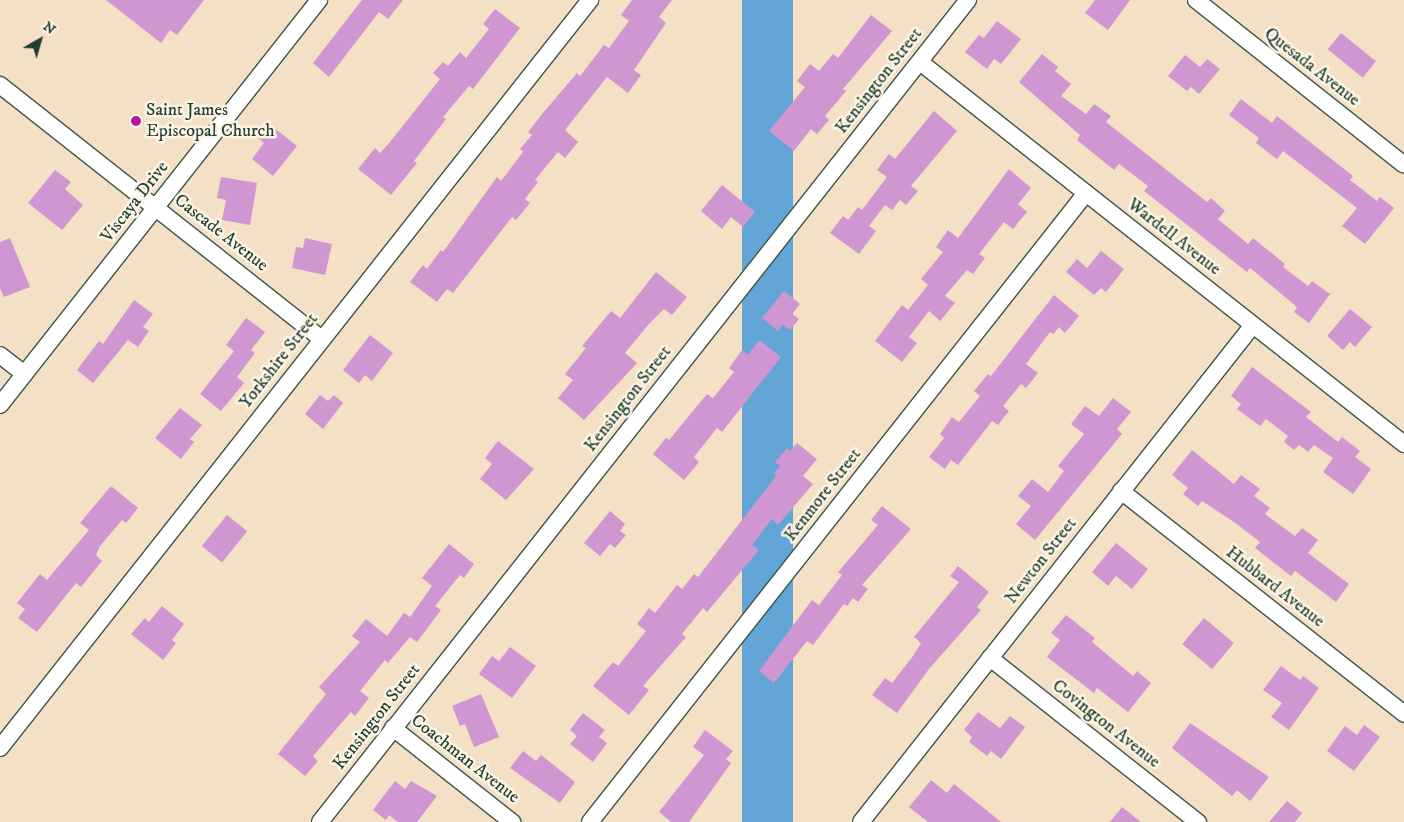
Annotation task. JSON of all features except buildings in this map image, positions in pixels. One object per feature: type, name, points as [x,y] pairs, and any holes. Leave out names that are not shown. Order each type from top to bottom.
[{"type":"street","name":"Viscaya Drive","points":[[0,405],[319,0]]},
{"type":"street","name":"Yorkshire Street","points":[[0,748],[590,0]]},
{"type":"street","name":"Kensington Street","points":[[320,822],[968,0]]},
{"type":"street","name":"Quesada Avenue","points":[[1196,0],[1404,164]]},
{"type":"street","name":"Wardell Avenue","points":[[920,62],[1404,444]]},
{"type":"street","name":"Cascade Avenue","points":[[0,85],[322,339]]},
{"type":"street","name":"Kenmore Street","points":[[590,822],[1086,193]]},
{"type":"street","name":"Newton Street","points":[[861,822],[1253,325]]},
{"type":"street","points":[[0,355],[24,374]]},
{"type":"street","name":"Hubbard Avenue","points":[[1121,492],[1404,714]]},
{"type":"street","name":"Covington Avenue","points":[[990,658],[1198,822]]},
{"type":"street","name":"Coachman Avenue","points":[[394,728],[512,822]]},
{"type":"water","points":[[742,0],[793,0],[793,822],[742,822]]},
{"type":"place","name":"Saint James Episcopal Church","points":[[136,121]]}]
